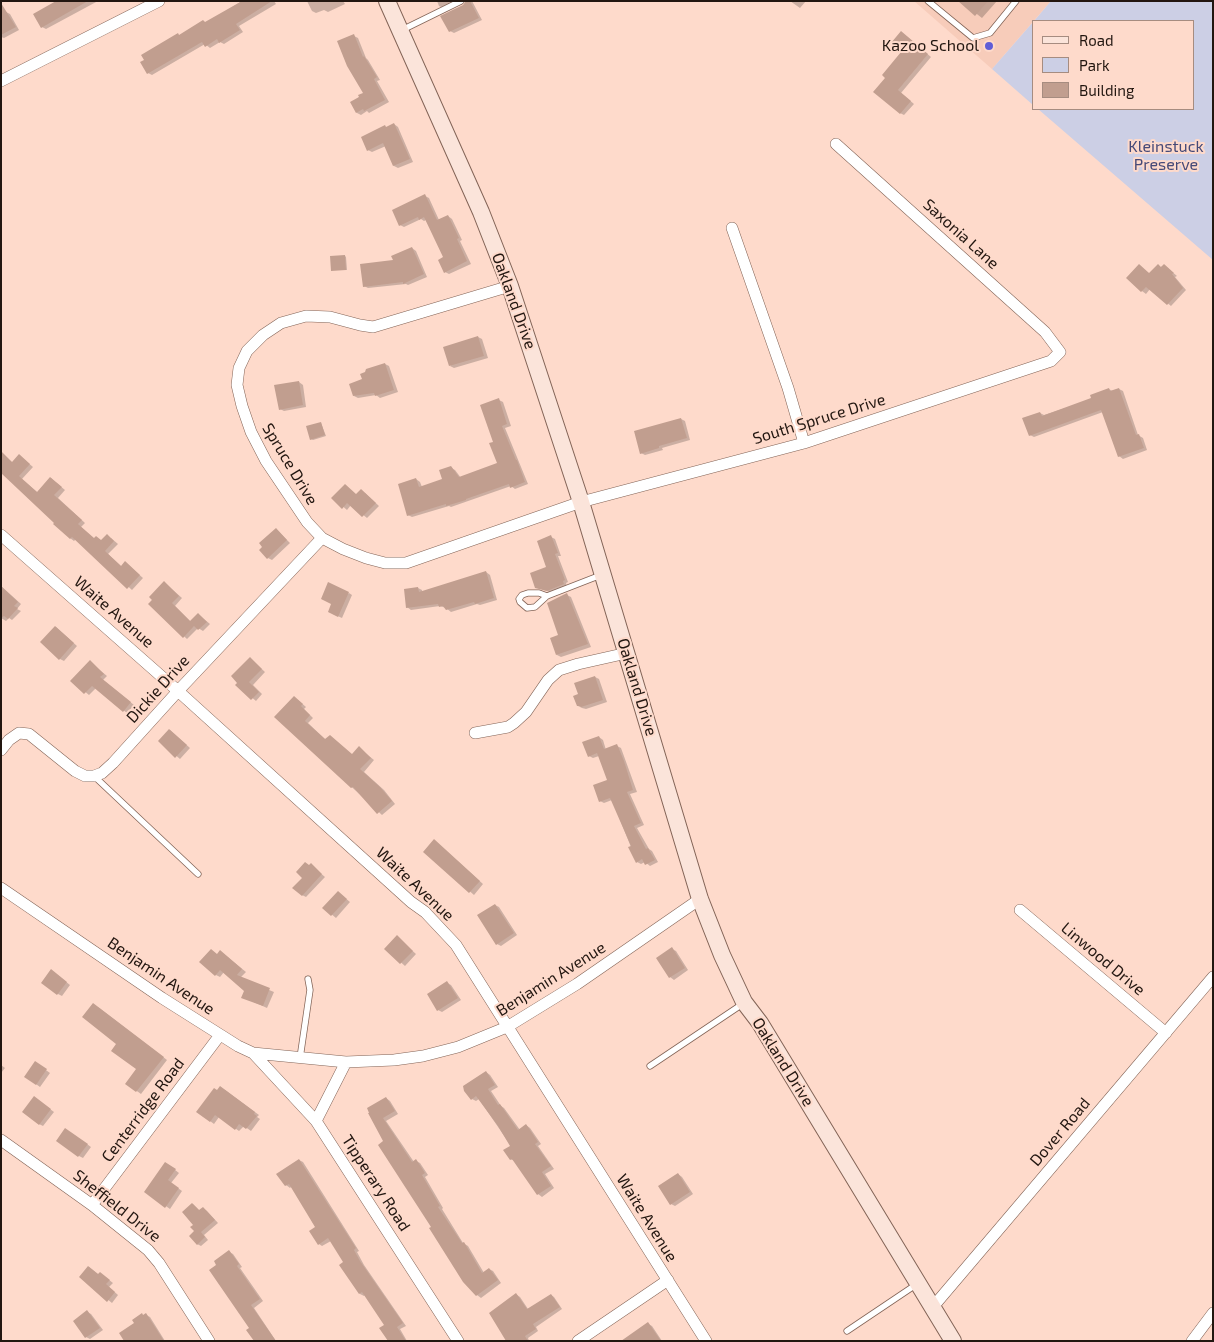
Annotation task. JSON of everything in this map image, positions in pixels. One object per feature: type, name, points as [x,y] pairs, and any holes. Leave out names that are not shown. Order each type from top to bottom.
[{"type":"main road","name":"Oakland Drive","points":[[387,1],[481,212],[510,286],[581,502],[700,899],[722,955],[744,1002],[760,1022],[953,1341]]},
{"type":"street","points":[[1,81],[142,5],[159,1]]},
{"type":"street","name":"Saxonia Lane","points":[[836,144],[1045,332],[1060,352]]},
{"type":"street","points":[[732,228],[788,388],[804,443]]},
{"type":"street","name":"Spruce Drive","points":[[510,286],[373,327],[360,326],[330,317],[306,316],[281,323],[263,335],[247,351],[239,368],[237,386],[242,406],[251,432],[266,461],[307,522],[322,538],[366,558],[385,563],[406,563],[581,502]]},
{"type":"street","name":"South Spruce Drive","points":[[581,502],[804,443],[1051,361],[1060,352]]},
{"type":"street","name":"Waite Avenue","points":[[1,535],[178,691],[411,902],[425,912],[456,946],[706,1341]]},
{"type":"street","name":"Dickie Drive","points":[[94,776],[102,773],[113,763],[322,538]]},
{"type":"street","points":[[475,733],[508,727],[514,723],[526,712],[548,680],[559,670],[626,653]]},
{"type":"street","points":[[1,750],[9,740],[19,733],[29,734],[75,771],[85,776],[94,776]]},
{"type":"street","name":"Benjamin Avenue","points":[[1,888],[162,998],[220,1035],[253,1053],[346,1062],[386,1061],[423,1056],[458,1047],[508,1027],[577,984],[700,899]]},
{"type":"street","name":"Linwood Drive","points":[[1020,910],[1166,1033]]},
{"type":"street","name":"Dover Road","points":[[932,1308],[1213,977]]},
{"type":"street","name":"Centerridge Road","points":[[92,1205],[220,1035]]},
{"type":"street","name":"Tipperary Road","points":[[253,1053],[316,1121],[458,1341]]},
{"type":"street","points":[[316,1121],[346,1062]]},
{"type":"street","name":"Sheffield Drive","points":[[1,1140],[92,1205],[134,1238],[160,1262],[209,1341]]},
{"type":"street","points":[[578,1341],[668,1280]]},
{"type":"street","points":[[1192,1341],[1213,1313]]},
{"type":"lane","points":[[400,31],[461,1]]},
{"type":"lane","points":[[928,1],[973,38],[990,32],[1016,1]]},
{"type":"lane","points":[[547,596],[603,574]]},
{"type":"lane","points":[[94,776],[198,874]]},
{"type":"lane","points":[[300,1058],[310,990],[308,979]]},
{"type":"lane","points":[[650,1066],[744,1002]]},
{"type":"lane","points":[[848,1331],[917,1284]]},
{"type":"shaded area","name":"Kazoo School","points":[[914,1],[1051,1],[1035,20],[1032,20],[1032,23],[992,69]]},
{"type":"green space","name":"Kleinstuck Preserve","points":[[1051,1],[1213,1],[1213,260],[1039,110],[1194,110],[1194,20],[1035,20]]},
{"type":"green space","points":[[1032,23],[1032,104],[992,69]]},
{"type":"building","points":[[56,1],[88,1],[41,28],[33,14]]},
{"type":"building","points":[[242,1],[272,1],[236,24],[240,30],[219,43],[217,39],[205,47],[202,42],[147,74],[140,62],[144,60],[141,55],[178,33],[179,35],[203,20],[205,22]]},
{"type":"building","points":[[466,1],[470,1],[479,18],[449,32],[440,16],[463,5]]},
{"type":"building","name":"Kazoo School","points":[[958,1],[988,1],[975,16]]},
{"type":"building","points":[[1,3],[16,27],[1,35]]},
{"type":"building","points":[[901,31],[928,54],[898,90],[911,101],[900,114],[873,92],[885,78],[882,75],[901,52],[891,43]]},
{"type":"building","points":[[354,34],[363,57],[377,77],[374,79],[385,100],[356,113],[350,102],[363,93],[347,66],[337,41]]},
{"type":"building","points":[[394,123],[410,159],[393,166],[383,143],[367,151],[361,137],[385,125],[386,127]]},
{"type":"building","points":[[425,194],[437,220],[448,215],[467,261],[444,273],[438,260],[443,257],[424,217],[419,220],[418,217],[399,226],[392,210]]},
{"type":"building","points":[[412,247],[424,274],[403,284],[403,282],[363,287],[360,264],[393,260],[391,256]]},
{"type":"building","points":[[345,255],[346,270],[331,271],[330,256]]},
{"type":"building","points":[[1139,264],[1149,273],[1158,264],[1161,267],[1164,264],[1174,273],[1172,274],[1183,288],[1167,305],[1146,287],[1141,292],[1126,278]]},
{"type":"building","points":[[478,336],[484,356],[449,366],[443,347]]},
{"type":"building","points":[[385,363],[394,390],[375,396],[374,393],[353,396],[349,384],[362,379],[360,374],[365,372],[366,369]]},
{"type":"building","points":[[299,381],[303,405],[279,410],[274,385]]},
{"type":"building","points":[[1109,388],[1110,391],[1119,388],[1136,435],[1139,434],[1144,448],[1118,457],[1101,410],[1029,436],[1022,418],[1040,412],[1042,416],[1091,398],[1090,395]]},
{"type":"building","points":[[499,398],[507,424],[502,426],[525,482],[510,488],[509,484],[466,500],[407,516],[398,484],[416,478],[419,487],[442,479],[439,470],[451,466],[459,477],[497,463],[489,443],[493,442],[480,405]]},
{"type":"building","points":[[681,418],[687,438],[640,454],[634,431]]},
{"type":"building","points":[[321,422],[325,435],[310,440],[306,426]]},
{"type":"building","points":[[1,451],[12,462],[19,454],[30,464],[19,476],[37,492],[50,477],[62,487],[54,495],[82,520],[78,524],[94,538],[96,536],[101,540],[107,534],[114,541],[105,551],[121,566],[125,561],[140,575],[127,589],[72,537],[70,539],[53,524],[1,473]]},
{"type":"building","points":[[345,484],[356,494],[361,489],[376,503],[362,517],[347,503],[342,509],[331,498]]},
{"type":"building","points":[[276,528],[287,540],[267,559],[259,550],[262,547],[259,543]]},
{"type":"building","points":[[551,535],[558,553],[555,554],[565,580],[563,581],[564,584],[547,591],[535,588],[530,573],[546,567],[537,541]]},
{"type":"building","points":[[486,571],[494,598],[446,610],[443,606],[439,607],[438,604],[406,608],[404,589],[418,587],[419,592]]},
{"type":"building","points":[[164,581],[179,596],[172,603],[190,621],[198,613],[207,622],[198,630],[194,626],[183,638],[148,604],[152,600],[149,597]]},
{"type":"building","points":[[328,582],[349,592],[338,617],[328,612],[331,604],[321,599]]},
{"type":"building","points":[[1,586],[18,602],[14,606],[18,608],[8,619],[4,616],[1,618]]},
{"type":"building","points":[[567,593],[588,644],[556,655],[550,638],[558,635],[547,603]]},
{"type":"building","points":[[55,626],[74,643],[59,660],[40,642]]},
{"type":"building","points":[[250,657],[262,669],[249,682],[259,692],[251,700],[235,685],[237,683],[231,676]]},
{"type":"building","points":[[90,660],[104,674],[100,677],[131,702],[123,712],[92,686],[84,694],[70,681]]},
{"type":"building","points":[[595,676],[603,700],[581,707],[577,706],[573,696],[578,694],[574,683]]},
{"type":"building","points":[[294,696],[303,704],[301,706],[310,715],[305,721],[325,739],[330,735],[352,754],[359,746],[371,758],[360,769],[392,801],[377,814],[353,787],[351,788],[274,717]]},
{"type":"building","points":[[169,729],[187,745],[175,758],[158,741]]},
{"type":"building","points":[[599,736],[604,749],[617,744],[624,761],[633,790],[627,792],[641,823],[634,826],[646,849],[648,848],[655,860],[645,865],[642,859],[636,863],[628,847],[631,846],[610,798],[599,802],[593,785],[607,780],[597,753],[588,757],[582,742]]},
{"type":"building","points":[[434,839],[480,881],[469,893],[423,852]]},
{"type":"building","points":[[305,862],[309,865],[311,863],[322,874],[302,896],[292,888],[302,878],[296,872]]},
{"type":"building","points":[[338,891],[347,899],[331,916],[322,908]]},
{"type":"building","points":[[495,904],[514,933],[496,945],[477,915]]},
{"type":"building","points":[[397,935],[413,951],[400,964],[384,949]]},
{"type":"building","points":[[672,947],[685,968],[669,978],[656,958]]},
{"type":"building","points":[[211,949],[217,954],[220,950],[242,969],[237,975],[270,988],[263,1006],[241,998],[244,991],[220,970],[215,976],[199,962]]},
{"type":"building","points":[[51,969],[67,982],[57,995],[41,983]]},
{"type":"building","points":[[447,981],[458,998],[437,1011],[427,994]]},
{"type":"building","points":[[93,1003],[164,1057],[136,1092],[125,1084],[136,1069],[111,1051],[116,1044],[82,1017]]},
{"type":"building","points":[[35,1061],[47,1069],[36,1085],[24,1077]]},
{"type":"building","points":[[486,1071],[495,1085],[488,1089],[498,1105],[500,1104],[518,1130],[526,1124],[538,1142],[535,1144],[551,1166],[542,1172],[551,1186],[537,1195],[512,1159],[510,1160],[503,1150],[510,1146],[498,1126],[476,1096],[471,1100],[464,1091],[463,1086]]},
{"type":"building","points":[[220,1086],[255,1112],[254,1114],[257,1116],[246,1129],[239,1124],[235,1130],[215,1115],[210,1122],[196,1112],[214,1088],[217,1090]]},
{"type":"building","points":[[34,1096],[51,1109],[39,1125],[22,1112]]},
{"type":"building","points":[[386,1097],[395,1111],[383,1118],[412,1162],[416,1159],[425,1173],[422,1175],[440,1206],[438,1207],[462,1243],[464,1242],[482,1273],[489,1268],[498,1280],[476,1296],[463,1282],[429,1228],[431,1227],[378,1145],[383,1141],[367,1108]]},
{"type":"building","points":[[65,1128],[88,1144],[78,1157],[56,1141]]},
{"type":"building","points":[[299,1159],[356,1248],[354,1250],[360,1261],[403,1323],[397,1327],[406,1341],[388,1341],[379,1328],[384,1325],[362,1292],[359,1294],[339,1265],[343,1262],[328,1238],[318,1245],[309,1231],[315,1227],[289,1184],[285,1186],[276,1174]]},
{"type":"building","points":[[165,1162],[176,1169],[168,1180],[179,1188],[165,1208],[144,1192]]},
{"type":"building","points":[[678,1173],[690,1192],[670,1205],[658,1186]]},
{"type":"building","points":[[192,1203],[199,1210],[203,1207],[215,1220],[201,1232],[205,1237],[197,1245],[189,1236],[194,1231],[190,1227],[193,1225],[182,1212]]},
{"type":"building","points":[[229,1250],[239,1264],[237,1266],[260,1299],[251,1305],[276,1341],[254,1341],[246,1330],[249,1328],[209,1270],[216,1265],[214,1261]]},
{"type":"building","points":[[88,1266],[110,1280],[106,1284],[115,1292],[107,1302],[79,1277]]},
{"type":"building","points":[[516,1293],[527,1309],[551,1294],[560,1307],[533,1324],[536,1329],[525,1336],[528,1341],[506,1341],[489,1313]]},
{"type":"building","points":[[87,1310],[100,1328],[85,1338],[73,1321]]},
{"type":"building","points":[[142,1313],[143,1315],[146,1313],[164,1341],[124,1341],[119,1333],[134,1323],[132,1320]]},
{"type":"building","points":[[648,1322],[661,1341],[621,1341]]},
{"type":"place","name":"Kazoo School","points":[[989,46]]}]
